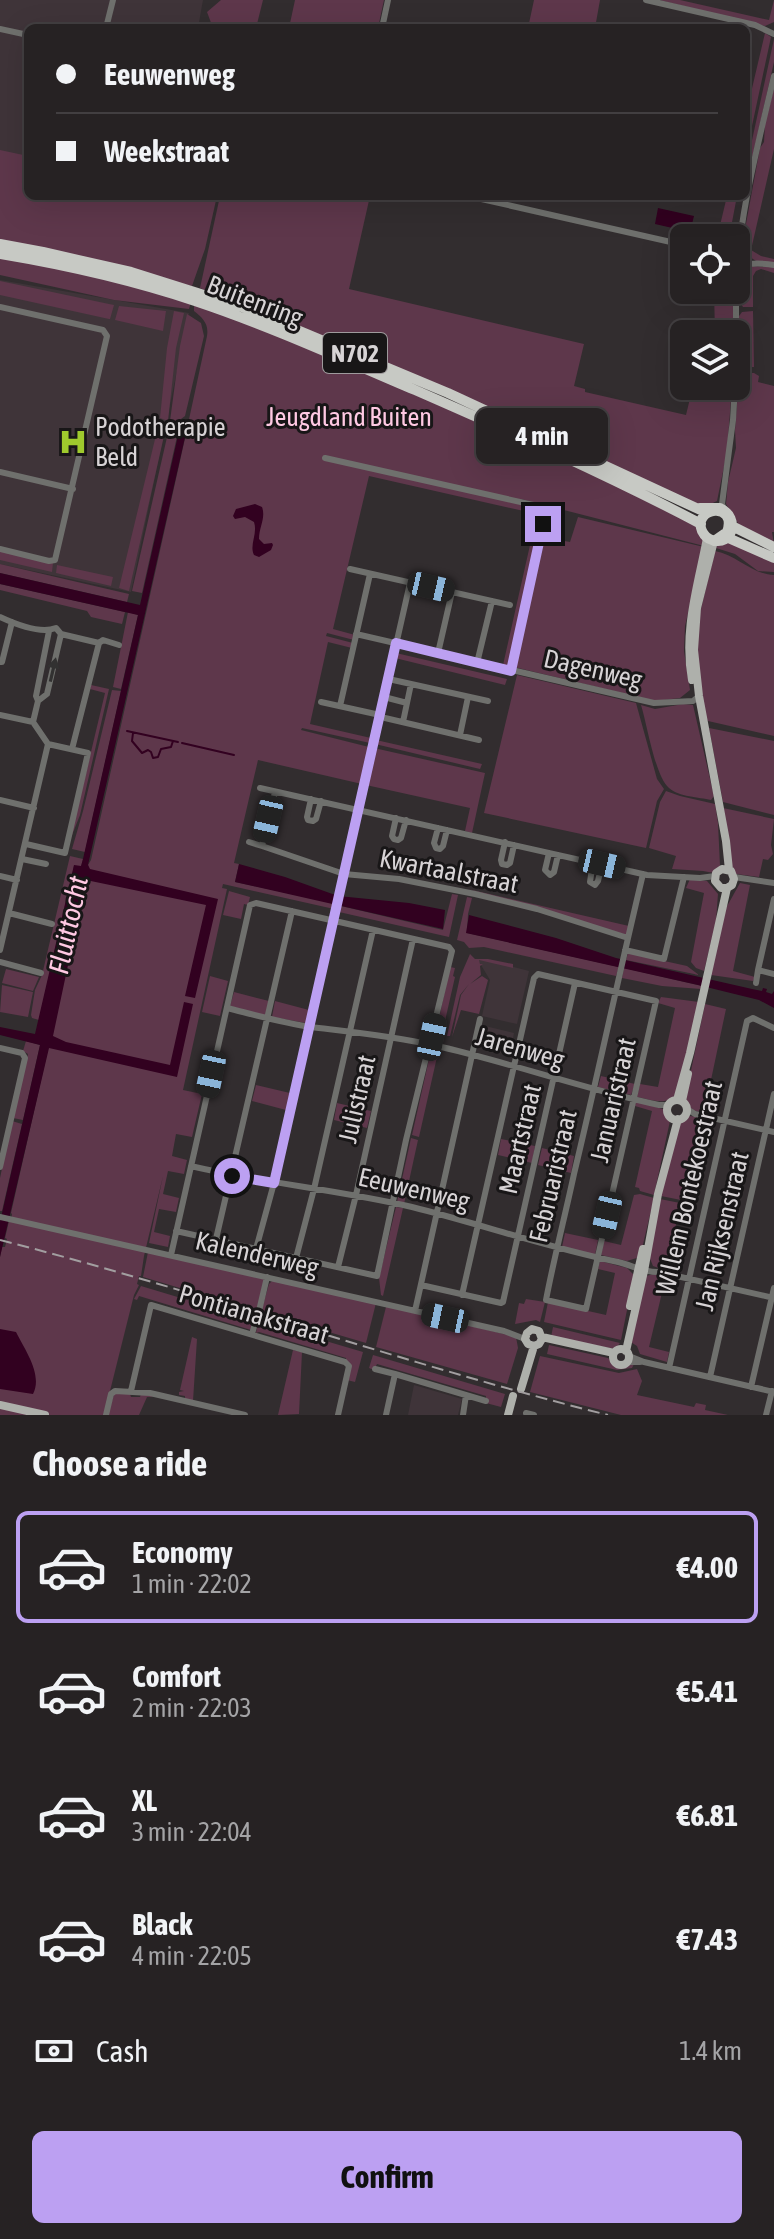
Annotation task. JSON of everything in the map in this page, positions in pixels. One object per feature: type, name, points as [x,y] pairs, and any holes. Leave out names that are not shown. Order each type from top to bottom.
[{"type":"highway","name":"Buitenring","points":[[0,244],[131,272],[242,307],[459,398],[694,507],[714,510]]},
{"type":"highway","name":"Buitenring","points":[[0,254],[139,284],[238,316],[519,436],[701,524]]},
{"type":"highway","points":[[723,533],[731,516],[714,510],[701,524],[702,532],[723,533],[744,532],[774,547]]},
{"type":"highway","points":[[723,533],[774,558]]},
{"type":"main road","points":[[697,697],[695,623],[711,554],[723,533]]},
{"type":"main road","points":[[622,1355],[654,1224],[727,879],[726,841],[688,647],[689,623],[723,533]]},
{"type":"main road","points":[[511,1415],[533,1340]]},
{"type":"main road","name":"Kalenderweg","points":[[533,1340],[622,1355]]},
{"type":"main road","points":[[0,1405],[45,1415]]},
{"type":"street","points":[[107,24],[113,0]]},
{"type":"street","points":[[383,24],[388,0]]},
{"type":"street","points":[[646,0],[755,25],[774,34]]},
{"type":"street","points":[[0,29],[24,34]]},
{"type":"street","points":[[750,182],[774,76]]},
{"type":"street","points":[[486,200],[670,242]]},
{"type":"street","points":[[742,224],[746,200]]},
{"type":"street","points":[[750,264],[774,265]]},
{"type":"street","points":[[0,307],[103,330],[107,336],[55,560],[0,549]]},
{"type":"street","points":[[714,510],[722,504],[734,400]]},
{"type":"street","points":[[325,458],[547,508],[511,671]]},
{"type":"street","points":[[0,472],[73,489]]},
{"type":"street","points":[[350,569],[510,605]]},
{"type":"street","points":[[340,706],[370,574]]},
{"type":"street","points":[[256,1249],[382,717],[410,583]]},
{"type":"street","points":[[438,653],[452,592]]},
{"type":"street","points":[[477,663],[492,601]]},
{"type":"street","points":[[0,617],[49,631],[56,628],[61,634],[99,643],[103,640],[119,645]]},
{"type":"street","points":[[0,662],[12,622]]},
{"type":"street","points":[[33,722],[49,631]]},
{"type":"street","points":[[38,701],[46,697],[61,634]]},
{"type":"street","name":"Dagenweg","points":[[356,634],[658,704],[697,697]]},
{"type":"street","points":[[72,749],[99,643]]},
{"type":"street","points":[[393,680],[488,701]]},
{"type":"street","points":[[403,722],[411,684]]},
{"type":"street","points":[[384,697],[407,703]]},
{"type":"street","points":[[460,735],[468,697]]},
{"type":"street","points":[[321,702],[479,740]]},
{"type":"street","points":[[0,715],[33,722],[48,744],[88,753],[65,853],[26,844]]},
{"type":"street","points":[[0,950],[48,744]]},
{"type":"street","points":[[260,788],[643,874],[774,883]]},
{"type":"street","points":[[262,846],[275,792]]},
{"type":"street","points":[[311,799],[307,817],[313,821],[321,801]]},
{"type":"street","points":[[0,800],[34,808]]},
{"type":"street","points":[[396,818],[392,836],[398,840],[406,820]]},
{"type":"street","points":[[438,828],[434,846],[440,849],[447,830]]},
{"type":"street","name":"Kwartaalstraat","points":[[249,842],[344,874],[399,879],[475,894],[537,909],[628,938]]},
{"type":"street","points":[[505,842],[502,864],[510,863],[514,845]]},
{"type":"street","points":[[549,853],[545,870],[550,875],[554,872],[558,855]]},
{"type":"street","points":[[22,859],[46,864]]},
{"type":"street","points":[[593,862],[590,882],[595,885],[602,864]]},
{"type":"street","name":"Februaristraat","points":[[546,1300],[643,874]]},
{"type":"street","points":[[0,876],[17,880]]},
{"type":"street","points":[[625,952],[664,959],[684,877]]},
{"type":"street","points":[[756,983],[774,899]]},
{"type":"street","points":[[171,1255],[176,1231],[227,1008],[248,908],[252,904],[292,911],[449,947],[452,951],[377,1276],[176,1231]]},
{"type":"street","points":[[216,1239],[292,911]]},
{"type":"street","points":[[9,913],[52,924]]},
{"type":"street","points":[[296,1258],[373,930]]},
{"type":"street","name":"Julistraat","points":[[338,1267],[413,939]]},
{"type":"street","points":[[0,962],[41,973]]},
{"type":"street","points":[[758,970],[774,974]]},
{"type":"street","points":[[421,1285],[462,1295],[535,975],[616,992]]},
{"type":"street","name":"Maartstraat","points":[[462,1295],[501,1303],[575,983]]},
{"type":"street","name":"Januaristraat","points":[[546,1300],[586,1309],[634,1100],[656,1001],[616,992]]},
{"type":"street","name":"Jarenweg","points":[[227,1008],[309,1026],[351,1030],[473,1054],[594,1090],[774,1132]]},
{"type":"street","name":"Willem Bontekoestraat","points":[[669,1368],[747,1021],[750,1018],[774,1028]]},
{"type":"street","points":[[415,1311],[480,1019]]},
{"type":"street","points":[[0,1048],[22,1053],[25,1058],[0,1167]]},
{"type":"street","name":"Jan Rijksenstraat","points":[[710,1377],[774,1094]]},
{"type":"street","points":[[0,1117],[11,1120]]},
{"type":"street","name":"Eeuwenweg","points":[[191,1166],[232,1176],[394,1203],[557,1249],[773,1298]]},
{"type":"street","name":"Kalenderweg","points":[[0,1217],[533,1340]]},
{"type":"street","points":[[259,1311],[267,1277]]},
{"type":"street","points":[[751,1387],[774,1288]]},
{"type":"street","name":"Pontianakstraat","points":[[131,1391],[151,1305],[345,1362],[349,1366],[338,1415]]},
{"type":"street","points":[[252,1334],[256,1320]]},
{"type":"street","points":[[622,1355],[773,1392],[766,1415]]},
{"type":"street","points":[[375,1369],[486,1401]]},
{"type":"street","points":[[386,1415],[395,1374]]},
{"type":"street","points":[[106,1415],[111,1394],[115,1391],[131,1391],[245,1415]]},
{"type":"street","points":[[463,1415],[466,1395]]},
{"type":"shaded area","points":[[0,0],[203,0],[199,24],[24,24],[24,157],[0,151]]},
{"type":"shaded area","points":[[0,280],[189,313],[131,592],[0,564]]},
{"type":"shaded area","points":[[478,960],[529,971],[517,1024],[482,1016],[490,980]]},
{"type":"shaded area","points":[[481,1025],[514,1033],[510,1055],[476,1046]]},
{"type":"shaded area","points":[[414,1385],[462,1399],[458,1415],[408,1415]]},
{"type":"green space","points":[[221,0],[263,0],[257,24],[212,24],[207,12]]},
{"type":"green space","points":[[295,0],[384,0],[379,24],[290,24]]},
{"type":"green space","points":[[534,0],[600,0],[596,24],[529,24]]},
{"type":"green space","points":[[659,0],[680,0],[769,20],[774,0],[774,22],[765,26]]},
{"type":"green space","points":[[765,33],[771,37],[750,135],[750,97]]},
{"type":"green space","points":[[774,39],[774,62],[750,167],[750,150]]},
{"type":"green space","points":[[774,88],[774,149],[751,250],[774,259],[774,263],[756,261],[750,257],[750,224],[746,224]]},
{"type":"green space","points":[[0,150],[24,155],[24,200],[216,200],[205,249],[192,286],[0,240]]},
{"type":"green space","points":[[219,200],[369,200],[349,289],[584,344],[574,386],[585,389],[585,392],[686,415],[690,400],[731,400],[727,452],[717,501],[704,507],[200,288]]},
{"type":"green space","points":[[726,200],[736,200],[732,224],[720,224]]},
{"type":"green space","points":[[0,256],[54,266],[191,302],[189,309],[114,300],[0,275]]},
{"type":"green space","points":[[750,266],[774,267],[774,273],[761,269],[756,271],[753,276],[753,307],[743,307],[741,304],[750,304]]},
{"type":"green space","points":[[0,281],[114,305],[109,319],[0,295]]},
{"type":"green space","name":"Jeugdland Buiten","points":[[194,304],[234,317],[422,396],[692,520],[704,539],[704,546],[521,499],[544,511],[510,667],[503,665],[537,514],[369,476],[333,629],[355,635],[354,640],[327,633],[326,636],[353,643],[352,648],[328,642],[310,724],[371,738],[370,743],[301,730],[369,747],[362,784],[258,760],[234,863],[239,864],[235,882],[335,903],[334,909],[223,884],[222,888],[227,889],[183,1090],[202,1094],[192,1137],[176,1134],[172,1156],[187,1160],[184,1174],[168,1171],[163,1194],[179,1198],[176,1212],[159,1209],[154,1232],[170,1236],[168,1247],[149,1243],[163,1176],[139,1285],[104,1415],[0,1415],[0,1257],[7,1239],[186,434],[178,432],[142,593],[132,591],[170,424],[187,427],[180,424],[185,420],[188,424],[207,336],[206,325],[194,311]]},
{"type":"green space","points":[[714,304],[733,304],[733,320],[715,320]]},
{"type":"green space","points":[[119,306],[166,311],[163,331],[115,320]]},
{"type":"green space","points":[[174,311],[184,313],[176,348],[168,421],[160,418]]},
{"type":"green space","points":[[753,311],[754,367],[750,367],[750,320],[739,320],[742,312]]},
{"type":"green space","points":[[187,314],[201,323],[204,336],[185,416],[177,422],[170,421]]},
{"type":"green space","points":[[750,373],[754,373],[759,376],[758,382],[774,386],[774,544],[739,525],[726,504],[736,448],[737,400],[750,400]]},
{"type":"green space","points":[[166,427],[129,591],[119,588],[157,431]]},
{"type":"green space","points":[[578,517],[704,547],[685,626],[684,651],[690,690],[680,698],[655,701],[514,667],[543,537],[570,542]]},
{"type":"green space","points":[[728,540],[774,562],[774,572],[758,571],[735,554],[716,548]]},
{"type":"green space","points":[[0,551],[53,563],[52,572],[0,560]]},
{"type":"green space","points":[[715,551],[774,575],[774,736],[708,721],[705,717],[698,672],[697,625]]},
{"type":"green space","points":[[0,564],[129,594],[127,602],[0,573]]},
{"type":"green space","points":[[57,565],[113,577],[111,586],[56,573]]},
{"type":"green space","points":[[0,584],[125,612],[122,624],[91,617],[87,611],[0,590]]},
{"type":"green space","points":[[128,612],[138,615],[121,689],[113,687]]},
{"type":"green space","points":[[396,653],[507,679],[505,685],[395,658]]},
{"type":"green space","points":[[517,675],[636,703],[657,779],[664,789],[657,801],[646,848],[484,813]]},
{"type":"green space","points":[[91,685],[109,689],[80,815],[70,840],[105,693],[90,689]]},
{"type":"green space","points":[[112,690],[121,691],[85,852],[72,849]]},
{"type":"green space","points":[[641,705],[655,709],[693,705],[714,796],[711,800],[673,791],[664,782]]},
{"type":"green space","points":[[709,728],[774,741],[774,815],[723,802]]},
{"type":"green space","points":[[376,740],[482,764],[480,769],[375,744]]},
{"type":"green space","points":[[374,748],[485,773],[472,833],[465,831],[470,808],[366,785]]},
{"type":"green space","points":[[666,791],[715,804],[720,866],[714,873],[672,869],[676,856],[649,848],[660,802]]},
{"type":"green space","points":[[723,808],[774,819],[773,854],[768,860],[763,859],[759,877],[736,874],[731,864]]},
{"type":"green space","points":[[70,856],[83,859],[81,867],[74,866],[39,1020],[31,1015],[35,990],[42,975]]},
{"type":"green space","points":[[690,879],[707,881],[718,894],[716,921],[704,971],[691,962],[704,893],[686,888]]},
{"type":"green space","points":[[740,883],[750,885],[733,971],[755,977],[753,981],[711,975],[726,908]]},
{"type":"green space","points":[[468,889],[629,926],[627,935]]},
{"type":"green space","points":[[229,891],[250,897],[248,905],[244,904],[241,919],[223,915]]},
{"type":"green space","points":[[452,894],[458,895],[449,937],[339,912],[341,906],[443,930]]},
{"type":"green space","points":[[467,897],[472,898],[467,933],[619,967],[616,976],[484,947],[469,948],[457,940]]},
{"type":"green space","points":[[628,953],[687,966],[699,975],[626,960]]},
{"type":"green space","points":[[470,954],[475,959],[513,964],[513,968],[479,960],[483,964],[480,966],[481,975],[470,984],[482,976],[488,980],[479,1014],[461,1010],[452,1037],[461,995],[469,984],[460,995],[450,1036],[447,1036],[460,977]]},
{"type":"green space","points":[[450,967],[455,968],[455,977],[440,1043],[434,1042]]},
{"type":"green space","points":[[624,968],[702,986],[701,989],[662,986],[622,978]]},
{"type":"green space","points":[[6,969],[39,977],[33,991],[2,983]]},
{"type":"green space","points":[[210,976],[228,981],[220,1016],[202,1012]]},
{"type":"green space","points":[[2,985],[33,992],[28,1017],[0,1012]]},
{"type":"green space","points":[[234,992],[269,1001],[265,1016],[230,1006]]},
{"type":"green space","points":[[661,997],[699,1002],[678,1092],[669,1100],[659,1101],[637,1097],[640,1084],[658,1087],[675,1008],[658,1003]]},
{"type":"green space","points":[[275,1001],[309,1010],[306,1023],[272,1017]]},
{"type":"green space","points":[[705,1004],[726,1009],[704,1113],[692,1110],[685,1099]]},
{"type":"green space","points":[[26,1041],[40,1045],[23,1120],[13,1118],[28,1054],[23,1051]]},
{"type":"green space","points":[[432,1046],[439,1048],[419,1137],[412,1135]]},
{"type":"green space","points":[[601,1076],[635,1084],[631,1095],[598,1087]]},
{"type":"green space","points":[[256,1085],[290,1093],[286,1110],[252,1101]]},
{"type":"green space","points":[[636,1101],[663,1109],[670,1121],[654,1195],[635,1187],[652,1111],[635,1106]]},
{"type":"green space","points":[[337,1103],[371,1111],[367,1128],[334,1120]]},
{"type":"green space","points":[[689,1116],[701,1117],[681,1200],[661,1196],[680,1121]]},
{"type":"green space","points":[[12,1121],[22,1124],[0,1211],[0,1178]]},
{"type":"green space","points":[[411,1138],[418,1140],[404,1204],[397,1202]]},
{"type":"green space","points":[[501,1139],[535,1146],[532,1163],[498,1155]]},
{"type":"green space","points":[[542,1148],[574,1156],[571,1173],[538,1165]]},
{"type":"green space","points":[[634,1195],[654,1198],[640,1257],[627,1261],[601,1255],[604,1241],[621,1245]]},
{"type":"green space","points":[[660,1199],[680,1203],[667,1271],[653,1266],[649,1256]]},
{"type":"green space","points":[[396,1207],[403,1208],[383,1296],[379,1278]]},
{"type":"green space","points":[[565,1233],[598,1240],[595,1255],[562,1247]]},
{"type":"green space","points":[[148,1252],[264,1279],[257,1311],[143,1277]]},
{"type":"green space","points":[[600,1261],[627,1268],[634,1275],[621,1340],[544,1322],[548,1302],[606,1315],[615,1273],[598,1269]]},
{"type":"green space","points":[[646,1276],[666,1276],[649,1347],[669,1352],[667,1362],[640,1354],[637,1346],[629,1341]]},
{"type":"green space","points":[[273,1280],[376,1303],[366,1343],[261,1312]]},
{"type":"green space","points":[[141,1286],[254,1320],[251,1330],[139,1296],[137,1300],[134,1299]]},
{"type":"green space","points":[[526,1299],[545,1302],[540,1322],[515,1324],[519,1303],[524,1304]]},
{"type":"green space","points":[[386,1307],[516,1337],[518,1348],[507,1384],[376,1347]]},
{"type":"green space","points":[[258,1321],[363,1352],[355,1382],[347,1380],[346,1358],[256,1333]]},
{"type":"green space","points":[[553,1327],[620,1343],[615,1349],[551,1337]]},
{"type":"green space","points":[[192,1337],[197,1339],[193,1401],[179,1395],[184,1391],[180,1390]]},
{"type":"green space","points":[[549,1345],[608,1358],[618,1367],[634,1364],[632,1368],[617,1370],[547,1354]]},
{"type":"green space","points":[[293,1350],[302,1352],[299,1414],[278,1415]]},
{"type":"green space","points":[[373,1355],[505,1394],[501,1407],[486,1403],[486,1396],[377,1364],[374,1370],[369,1368]]},
{"type":"green space","points":[[540,1356],[619,1373],[637,1369],[642,1381],[637,1395],[694,1407],[696,1403],[706,1405],[705,1410],[728,1415],[621,1415],[530,1392]]},
{"type":"green space","points":[[114,1394],[155,1397],[147,1397],[139,1415],[108,1415]]},
{"type":"water","points":[[658,208],[694,216],[692,224],[670,224],[670,227],[655,224]]},
{"type":"water","name":"Fluittocht","points":[[179,431],[186,433],[88,865],[90,869],[218,899],[195,998],[185,996],[206,905],[86,880],[53,1036],[66,1042],[170,1065],[184,1002],[193,1004],[177,1077],[49,1048],[0,1257],[0,1222],[40,1045],[0,1035],[0,1027],[35,1034],[74,865],[81,866],[83,859],[138,615],[0,584],[0,573],[140,605]]},
{"type":"water","points":[[255,504],[263,511],[259,539],[264,544],[273,545],[271,550],[259,557],[253,551],[254,522],[233,516],[236,509]]},
{"type":"water","points":[[239,864],[338,896],[445,910],[443,929],[235,882]]},
{"type":"water","points":[[469,915],[616,958],[752,989],[762,991],[763,988],[772,994],[774,991],[774,1008],[759,1000],[698,985],[466,933]]},
{"type":"water","points":[[0,1329],[16,1332],[28,1355],[36,1379],[33,1394],[0,1389]]},
{"type":"waterway","points":[[127,731],[178,742]]},
{"type":"waterway","points":[[133,733],[132,741],[142,753],[151,752],[153,758],[158,757],[161,749],[171,747],[173,741]]},
{"type":"waterway","points":[[182,743],[234,755]]},
{"type":"railway","points":[[0,1240],[608,1415]]},
{"type":"place","name":"Podotherapie Beld","points":[[73,442]]},
{"type":"route","points":[[232,1176],[274,1183],[396,643],[511,671],[543,524]]}]
